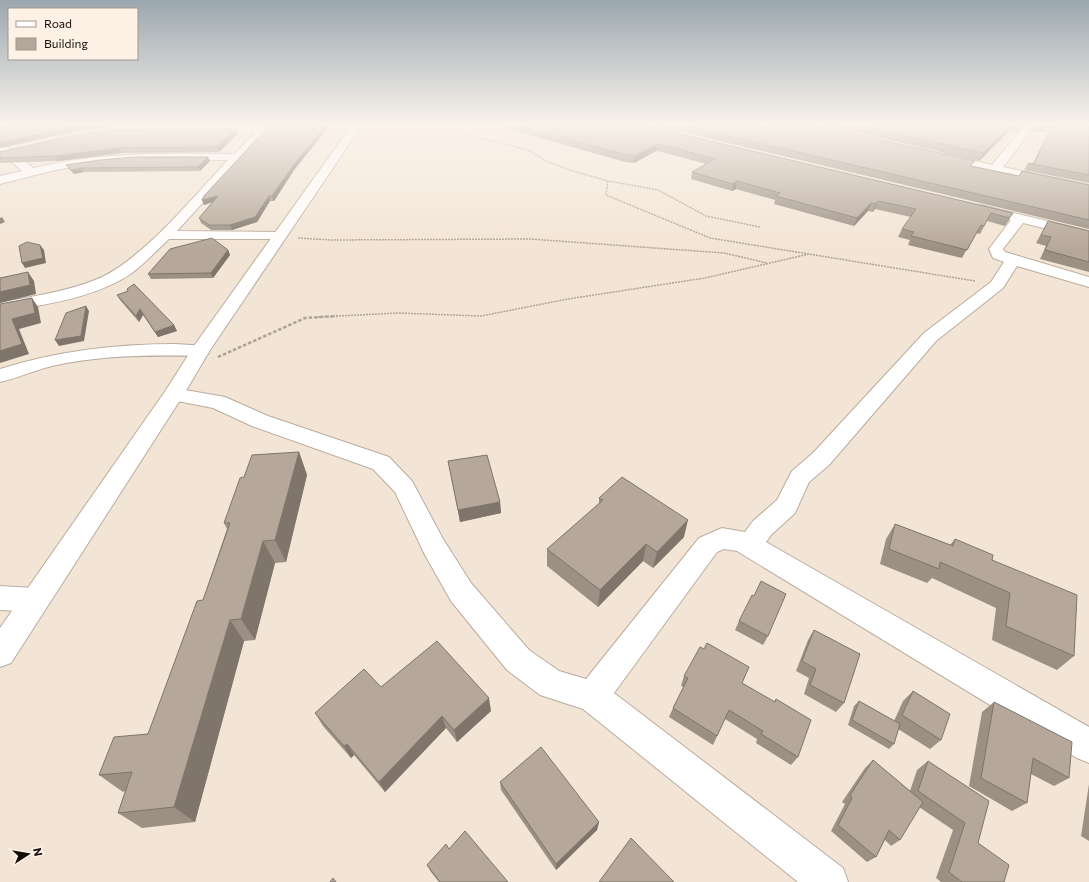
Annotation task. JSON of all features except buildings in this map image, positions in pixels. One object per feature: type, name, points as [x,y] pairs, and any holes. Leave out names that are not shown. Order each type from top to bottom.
[{"type":"street","points":[[23,166],[30,172]]},
{"type":"street","points":[[0,180],[57,166]]},
{"type":"street","points":[[0,308],[75,292],[102,283],[127,270],[165,235],[229,166]]},
{"type":"street","points":[[0,653],[174,394],[201,350],[328,166]]},
{"type":"street","points":[[983,166],[1089,189]]},
{"type":"street","points":[[967,205],[1089,235]]},
{"type":"street","points":[[1020,218],[996,249],[998,255],[1089,282]]},
{"type":"street","points":[[165,235],[279,236]]},
{"type":"street","points":[[749,546],[762,528],[786,506],[800,477],[822,459],[930,337],[997,285],[1013,260]]},
{"type":"street","points":[[0,376],[61,358],[102,351],[156,349],[201,350]]},
{"type":"street","points":[[174,394],[218,402],[260,420],[382,463],[404,486],[434,547],[460,592],[518,660],[551,684],[592,696],[829,882]]},
{"type":"street","points":[[592,696],[708,544],[722,538],[743,542],[1089,746]]},
{"type":"street","points":[[0,598],[35,600]]},
{"type":"path","points":[[561,166],[608,181],[658,190],[706,216],[760,227]]},
{"type":"path","points":[[608,181],[606,195],[710,238],[895,266],[997,285]]},
{"type":"path","points":[[279,236],[332,240],[530,239],[724,253],[769,264]]},
{"type":"path","points":[[188,370],[306,318],[398,313],[481,316],[568,300],[705,278],[809,254]]}]
